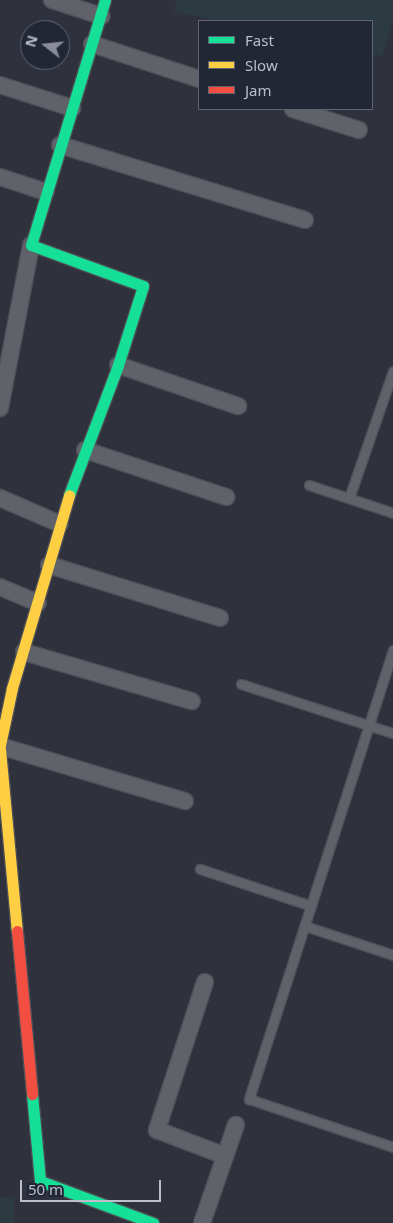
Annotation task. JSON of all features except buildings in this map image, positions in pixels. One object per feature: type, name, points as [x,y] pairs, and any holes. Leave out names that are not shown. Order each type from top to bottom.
[{"type":"street","points":[[52,0],[100,16]]},
{"type":"street","points":[[0,408],[31,245],[60,145],[106,0]]},
{"type":"street","points":[[92,44],[198,79]]},
{"type":"street","points":[[0,85],[72,108]]},
{"type":"street","points":[[296,110],[359,130]]},
{"type":"street","points":[[60,145],[306,220]]},
{"type":"street","points":[[0,177],[46,192]]},
{"type":"street","points":[[31,245],[143,286],[118,365],[85,450],[60,524],[24,652],[6,685],[0,747],[40,1182],[154,1223]]},
{"type":"street","points":[[118,365],[238,406]]},
{"type":"street","points":[[85,450],[226,497]]},
{"type":"street","points":[[0,498],[60,524]]},
{"type":"street","points":[[49,565],[220,618]]},
{"type":"street","points":[[0,587],[38,603]]},
{"type":"street","points":[[24,652],[192,701]]},
{"type":"street","points":[[0,747],[185,800]]},
{"type":"street","points":[[204,982],[157,1130],[225,1156]]},
{"type":"street","points":[[202,1223],[236,1125]]},
{"type":"lane","points":[[349,498],[393,371]]},
{"type":"lane","points":[[309,485],[393,513]]},
{"type":"lane","points":[[393,650],[249,1099],[393,1147]]},
{"type":"lane","points":[[241,684],[393,733]]},
{"type":"lane","points":[[200,869],[311,906]]},
{"type":"lane","points":[[304,926],[393,955]]},
{"type":"shaded area","points":[[176,0],[393,0],[393,18],[382,56],[373,54],[373,20],[213,20],[174,12]]},
{"type":"shaded area","points":[[0,1197],[14,1197],[14,1223],[0,1223]]},
{"type":"traffic: fast","points":[[69,495],[118,365],[143,286],[31,245],[105,0]]},
{"type":"traffic: fast","points":[[32,1094],[40,1181],[153,1223]]},
{"type":"traffic: slow","points":[[0,745],[12,688],[69,495]]},
{"type":"traffic: slow","points":[[0,749],[17,931]]},
{"type":"traffic: jam","points":[[17,931],[32,1094]]}]
